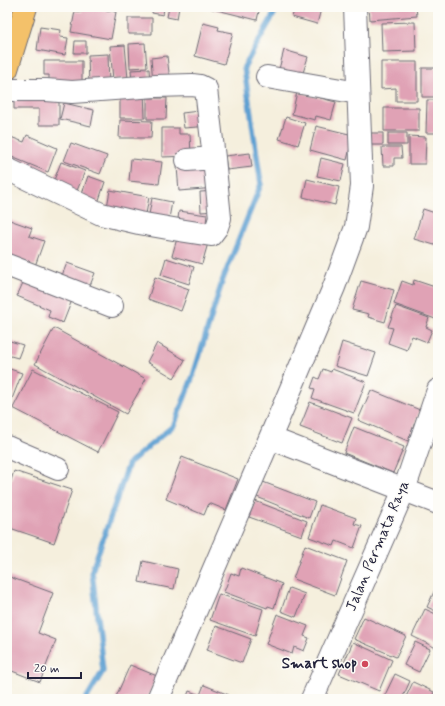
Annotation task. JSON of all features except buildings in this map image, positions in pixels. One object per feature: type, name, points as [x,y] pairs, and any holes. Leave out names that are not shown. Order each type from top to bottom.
[{"type":"main road","points":[[7,69],[26,7]]},
{"type":"street","points":[[158,699],[334,287],[356,226],[362,186],[355,7]]},
{"type":"street","points":[[267,77],[358,94]]},
{"type":"street","points":[[7,90],[72,92],[192,85],[206,88],[220,218],[217,227],[211,235],[145,224],[101,214],[7,169]]},
{"type":"street","points":[[187,160],[214,158]]},
{"type":"street","points":[[7,265],[112,306]]},
{"type":"street","name":"Jalan Permata Raya","points":[[312,699],[404,490],[438,390]]},
{"type":"street","points":[[270,438],[438,503]]},
{"type":"street","points":[[7,447],[58,469]]},
{"type":"waterway","points":[[86,699],[103,671],[92,571],[129,463],[174,425],[193,376],[223,279],[261,184],[244,67],[278,7]]},
{"type":"place","name":"Smart shop","points":[[365,664]]}]
